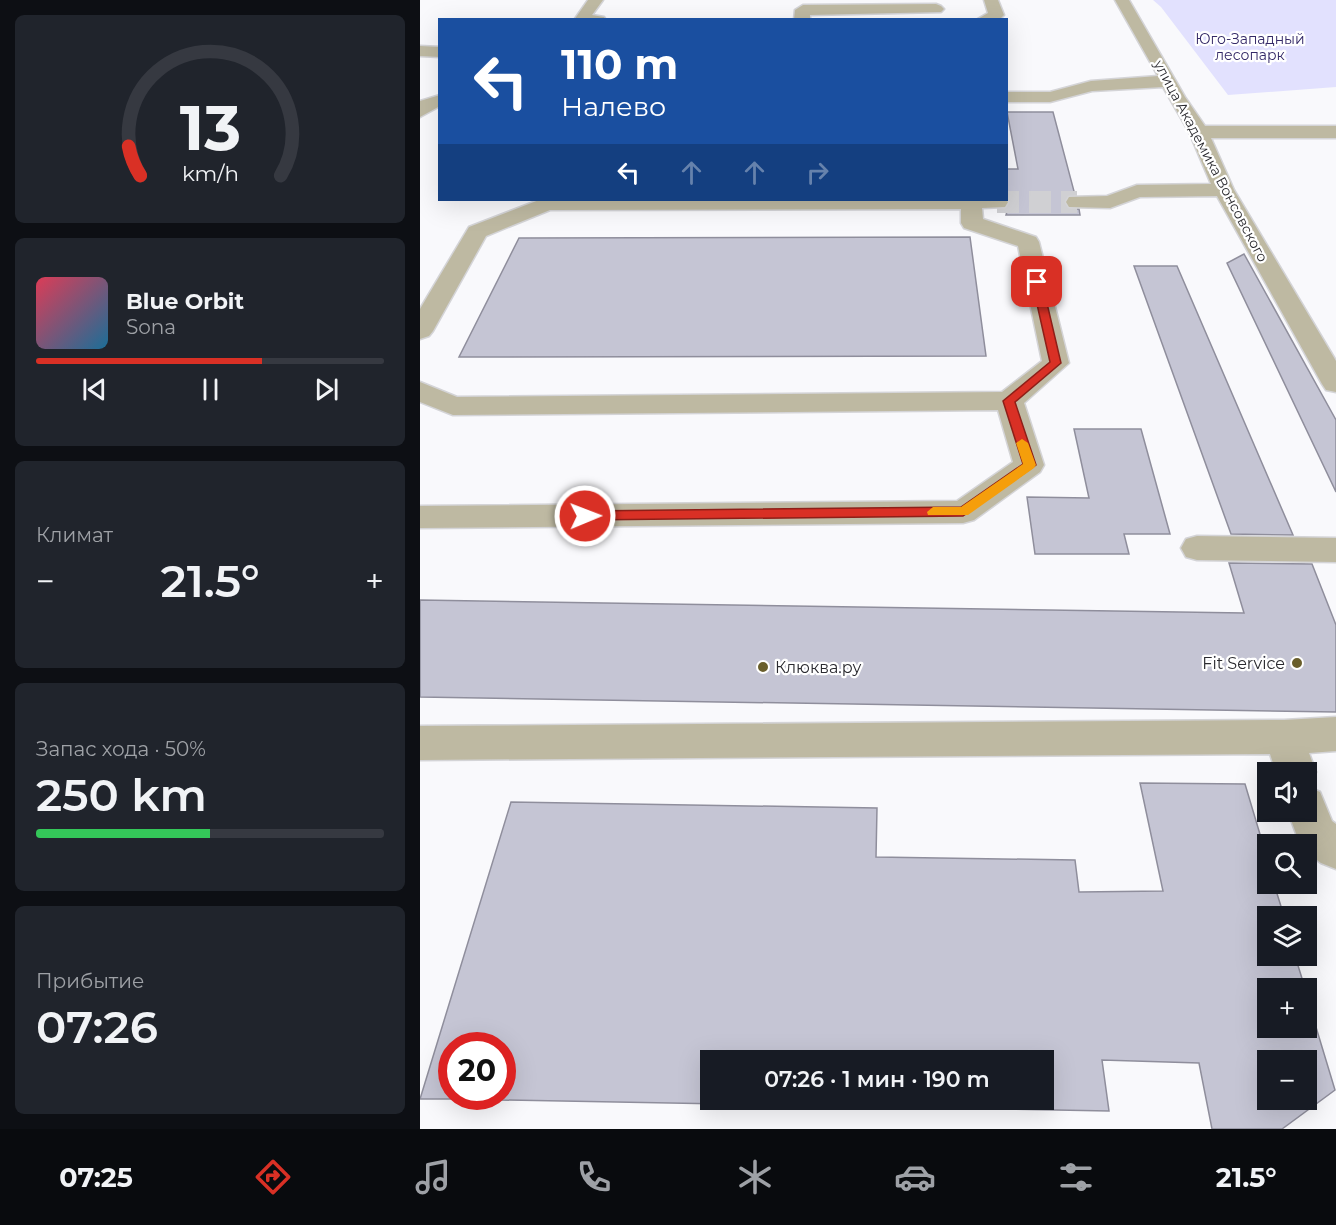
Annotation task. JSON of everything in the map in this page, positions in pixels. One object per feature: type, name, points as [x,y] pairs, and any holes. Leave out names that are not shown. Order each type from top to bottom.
[{"type":"street","points":[[581,18],[596,0]]},
{"type":"street","points":[[988,18],[996,15],[992,0]]},
{"type":"street","name":"улица Академика Вонсовского","points":[[1122,0],[1169,81],[1176,98],[1199,132],[1224,190],[1336,384]]},
{"type":"street","points":[[802,18],[803,10],[936,9]]},
{"type":"street","points":[[420,51],[438,52]]},
{"type":"street","points":[[1008,97],[1050,97],[1091,86],[1169,81]]},
{"type":"street","points":[[420,111],[424,106],[438,101]]},
{"type":"street","points":[[1199,132],[1336,132]]},
{"type":"street","points":[[1077,202],[1110,202],[1137,191],[1224,190]]},
{"type":"street","points":[[420,331],[477,232],[547,204],[984,202],[972,223],[1028,242],[1056,363],[1009,401],[453,406],[420,391]]},
{"type":"street","points":[[420,517],[963,512],[1029,465],[1009,401]]},
{"type":"street","points":[[1197,548],[1336,550]]},
{"type":"street","points":[[420,742],[1284,737],[1336,734]]},
{"type":"street","points":[[1284,737],[1293,762]]},
{"type":"street","points":[[1312,822],[1316,834],[1336,849]]},
{"type":"green space","name":"Юго-Западный лесопарк","points":[[1153,0],[1336,0],[1336,87],[1228,95],[1161,7]]},
{"type":"building","points":[[1008,112],[1053,112],[1075,195],[1067,196],[1064,203],[1069,209],[1079,209],[1080,215],[1006,215],[1010,202],[1008,200],[1008,169],[1018,169]]},
{"type":"building","points":[[970,237],[986,356],[459,357],[519,238]]},
{"type":"building","points":[[1244,254],[1336,420],[1336,492],[1227,263]]},
{"type":"building","points":[[1134,266],[1177,266],[1293,535],[1231,534]]},
{"type":"building","points":[[1074,429],[1141,429],[1170,534],[1124,534],[1129,554],[1035,554],[1027,497],[1089,498]]},
{"type":"building","points":[[1229,563],[1312,564],[1336,625],[1336,712],[420,697],[420,600],[1244,613]]},
{"type":"building","points":[[1140,783],[1245,784],[1260,834],[1257,834],[1257,894],[1277,894],[1281,906],[1257,906],[1257,966],[1298,966],[1302,978],[1257,978],[1257,1038],[1317,1038],[1317,1030],[1335,1090],[1317,1103],[1317,1050],[1257,1050],[1257,1110],[1308,1110],[1282,1129],[1212,1129],[1199,1063],[1102,1060],[1109,1111],[1054,1110],[1054,1050],[700,1050],[700,1104],[516,1100],[516,1032],[441,1032],[511,802],[877,808],[876,857],[1075,860],[1079,892],[1163,891]]},
{"type":"building","points":[[438,1040],[438,1099],[420,1099]]},
{"type":"tunnel","points":[[997,202],[1077,202]]},
{"type":"slow traffic","points":[[933,512],[963,512],[1029,465],[1022,443]]},
{"type":"place","name":"Fit Service","points":[[1297,663]]},
{"type":"place","name":"Клюква.ру","points":[[763,667]]},
{"type":"route","points":[[585,516],[963,512],[1029,465],[1009,401],[1056,363],[1037,282]]}]
